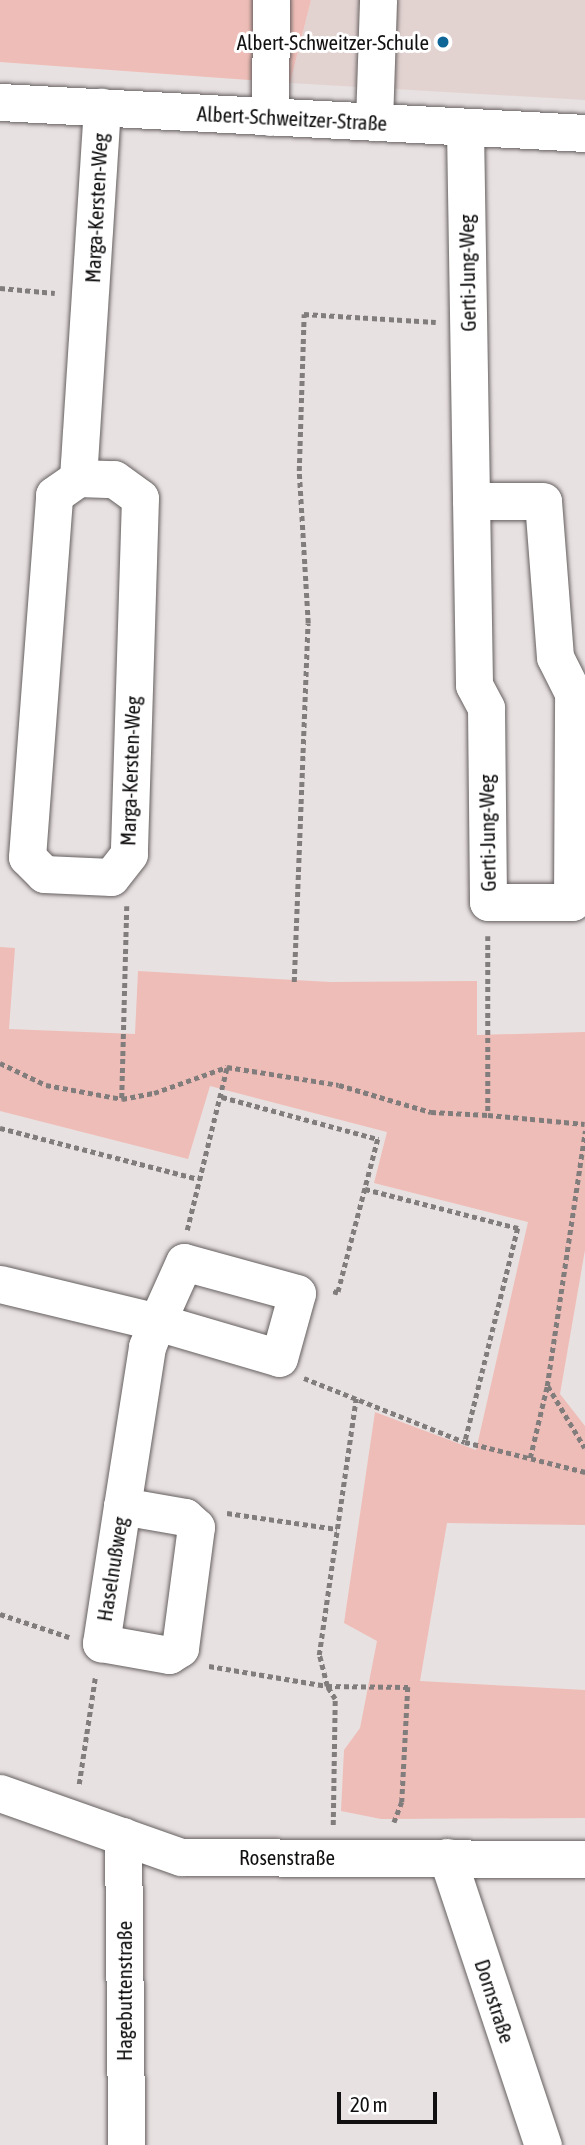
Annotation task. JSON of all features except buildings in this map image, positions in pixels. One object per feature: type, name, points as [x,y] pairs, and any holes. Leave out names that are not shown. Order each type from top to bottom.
[{"type":"street","points":[[270,117],[271,0]]},
{"type":"street","points":[[374,122],[378,0]]},
{"type":"street","name":"Albert-Schweitzer-Straße","points":[[0,102],[466,129],[585,133]]},
{"type":"street","name":"Marga-Kersten-Weg","points":[[78,478],[102,107]]},
{"type":"street","name":"Gerti-Jung-Weg","points":[[466,129],[468,324],[474,685],[486,708],[488,902],[572,902],[573,693],[555,657],[542,501],[471,501]]},
{"type":"street","name":"Marga-Kersten-Weg","points":[[78,478],[114,479],[140,498],[129,854],[111,877],[44,874],[27,857],[54,495],[78,478]]},
{"type":"street","points":[[0,1284],[157,1322],[279,1358],[297,1293],[184,1262]]},
{"type":"street","name":"Haselnußweg","points":[[180,1648],[170,1655],[101,1643],[147,1347],[184,1262]]},
{"type":"street","name":"Haselnußweg","points":[[122,1506],[185,1517]]},
{"type":"street","points":[[180,1648],[196,1527],[185,1517]]},
{"type":"street","name":"Rosenstraße","points":[[0,1793],[181,1857],[585,1859]]},
{"type":"street","name":"Hagebuttenstraße","points":[[123,1836],[126,2145]]},
{"type":"street","name":"Dornstraße","points":[[447,1857],[543,2145]]},
{"type":"path","points":[[0,288],[90,295]]},
{"type":"path","points":[[294,982],[308,623],[299,471],[304,314],[468,324]]},
{"type":"path","points":[[122,1099],[129,854]]},
{"type":"path","points":[[488,902],[488,1115]]},
{"type":"path","points":[[0,1063],[46,1085],[122,1099],[154,1093],[227,1067],[339,1086],[431,1112],[585,1124]]},
{"type":"path","points":[[184,1262],[184,1241],[198,1179],[222,1097],[227,1067]]},
{"type":"path","points":[[222,1097],[377,1139],[338,1293],[312,1286],[297,1293]]},
{"type":"path","points":[[0,1128],[198,1179]]},
{"type":"path","points":[[530,1458],[547,1385],[585,1131]]},
{"type":"path","points":[[365,1189],[518,1228],[465,1442]]},
{"type":"path","points":[[279,1358],[290,1373],[465,1442],[585,1472]]},
{"type":"path","points":[[547,1385],[585,1448]]},
{"type":"path","points":[[332,1857],[335,1699],[327,1686],[319,1655],[356,1399]]},
{"type":"path","points":[[185,1517],[214,1510],[337,1530]]},
{"type":"path","points":[[0,1614],[86,1643],[101,1643],[73,1818]]},
{"type":"path","points":[[180,1648],[199,1665],[327,1686],[408,1686],[402,1802],[383,1857]]},
{"type":"shaded area","points":[[0,0],[311,0],[290,83],[0,62]]},
{"type":"shaded area","name":"Albert-Schweitzer-Schule","points":[[311,0],[585,0],[585,100],[290,83]]},
{"type":"shaded area","points":[[0,947],[15,948],[9,1029],[135,1034],[138,971],[330,982],[477,981],[477,1035],[585,1032],[585,1250],[560,1394],[585,1426],[585,1525],[447,1523],[420,1681],[585,1690],[585,1818],[381,1819],[341,1811],[344,1750],[360,1728],[377,1641],[344,1623],[375,1412],[476,1450],[528,1222],[374,1183],[387,1132],[210,1086],[188,1159],[0,1111]]},
{"type":"place","name":"Albert-Schweitzer-Schule","points":[[443,42]]}]
